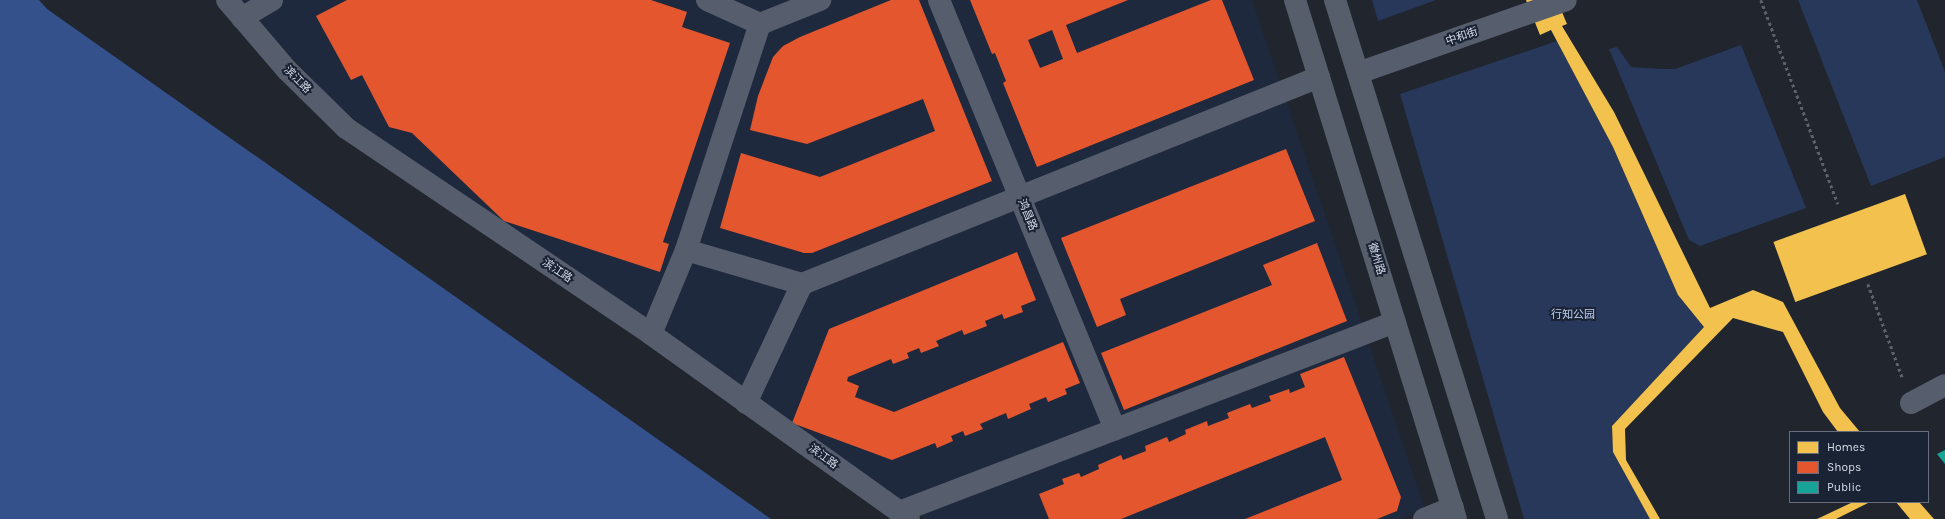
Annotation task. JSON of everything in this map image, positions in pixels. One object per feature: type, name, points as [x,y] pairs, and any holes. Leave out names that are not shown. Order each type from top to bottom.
[{"type":"main road","name":"徽州路","points":[[1295,0],[1455,513]]},
{"type":"main road","points":[[1335,0],[1497,519]]},
{"type":"street","name":"滨江路","points":[[227,0],[287,70],[346,128],[651,334],[904,515]]},
{"type":"street","points":[[242,18],[272,0]]},
{"type":"street","points":[[707,0],[760,24],[820,0]]},
{"type":"street","name":"鸿昌路","points":[[939,0],[1115,429]]},
{"type":"street","name":"中和街","points":[[1358,73],[1566,0]]},
{"type":"street","points":[[651,334],[686,250],[760,24]]},
{"type":"street","points":[[686,250],[802,284],[1319,77]]},
{"type":"street","points":[[746,402],[802,284]]},
{"type":"street","points":[[904,515],[1115,429],[1396,322]]},
{"type":"street","points":[[1911,403],[1945,385]]},
{"type":"street","points":[[1424,519],[1455,513]]},
{"type":"path","points":[[1761,0],[1838,204]]},
{"type":"path","points":[[1868,284],[1911,403]]},
{"type":"shaded area","points":[[0,0],[39,0],[47,9],[771,519],[0,519]]},
{"type":"shaded area","points":[[237,0],[1252,0],[1425,509],[1401,519],[925,519],[440,185],[340,108]]},
{"type":"green space","points":[[1372,0],[1436,0],[1378,21]]},
{"type":"green space","points":[[1798,0],[1917,0],[1945,72],[1945,157],[1871,186]]},
{"type":"green space","name":"行知公园","points":[[1557,41],[1613,147],[1678,295],[1704,327],[1612,426],[1613,452],[1650,519],[1524,519],[1400,94]]},
{"type":"green space","points":[[1741,45],[1806,208],[1700,246],[1689,240],[1609,49],[1617,47],[1631,67],[1675,69]]},
{"type":"building: Homes","points":[[1526,0],[1557,0],[1567,24],[1562,26],[1614,112],[1710,308],[1753,290],[1783,302],[1840,408],[1859,431],[1837,431],[1823,412],[1783,332],[1733,318],[1625,429],[1626,460],[1660,519],[1650,519],[1613,452],[1612,426],[1704,327],[1678,295],[1613,147],[1551,30],[1540,35]]},
{"type":"building: Homes","points":[[1905,194],[1927,254],[1795,302],[1773,242]]},
{"type":"building: Homes","points":[[1851,503],[1868,503],[1836,519],[1817,519]]},
{"type":"building: Homes","points":[[1897,503],[1920,503],[1934,519],[1910,519]]},
{"type":"building: Shops","points":[[347,0],[651,0],[687,12],[682,27],[730,43],[663,242],[669,244],[660,272],[504,221],[412,133],[389,127],[362,75],[351,80],[316,16]]},
{"type":"building: Shops","points":[[891,0],[919,0],[992,181],[812,253],[804,253],[720,228],[741,153],[820,177],[935,131],[923,99],[807,144],[750,130],[758,96],[773,57],[783,46],[800,37]]},
{"type":"building: Shops","points":[[970,0],[1128,0],[1066,25],[1077,53],[1211,0],[1222,0],[1254,80],[1037,167],[1003,83],[1006,81],[995,53],[992,54]],"holes":[[[1052,30],[1063,59],[1040,68],[1028,40]]]},
{"type":"building: Shops","points":[[1286,149],[1315,221],[1120,299],[1126,315],[1097,327],[1061,238]]},
{"type":"building: Shops","points":[[1317,243],[1347,321],[1124,410],[1101,353],[1272,285],[1263,265]]},
{"type":"building: Shops","points":[[1017,252],[1036,300],[1021,306],[1023,312],[1004,319],[1002,314],[985,321],[987,326],[964,335],[962,330],[936,341],[939,346],[921,353],[919,348],[907,353],[909,358],[893,364],[891,359],[848,377],[847,381],[859,386],[855,397],[894,412],[1063,342],[1080,383],[1065,389],[1067,394],[1048,402],[1046,397],[1029,404],[1031,409],[1008,419],[1006,413],[980,424],[983,429],[965,436],[963,431],[951,436],[953,441],[937,448],[935,443],[892,460],[792,423],[829,329]]},
{"type":"building: Shops","points":[[1344,357],[1401,497],[1397,511],[1377,519],[1245,519],[1342,480],[1325,437],[1121,519],[1049,519],[1039,494],[1064,484],[1062,479],[1079,473],[1081,477],[1099,469],[1098,465],[1121,455],[1123,460],[1146,451],[1145,446],[1167,437],[1169,442],[1186,434],[1185,430],[1207,421],[1208,426],[1229,418],[1227,413],[1250,404],[1252,408],[1271,401],[1269,396],[1289,389],[1290,393],[1305,387],[1300,374]]},
{"type":"building: Public","points":[[1945,450],[1945,464],[1937,454]]}]
